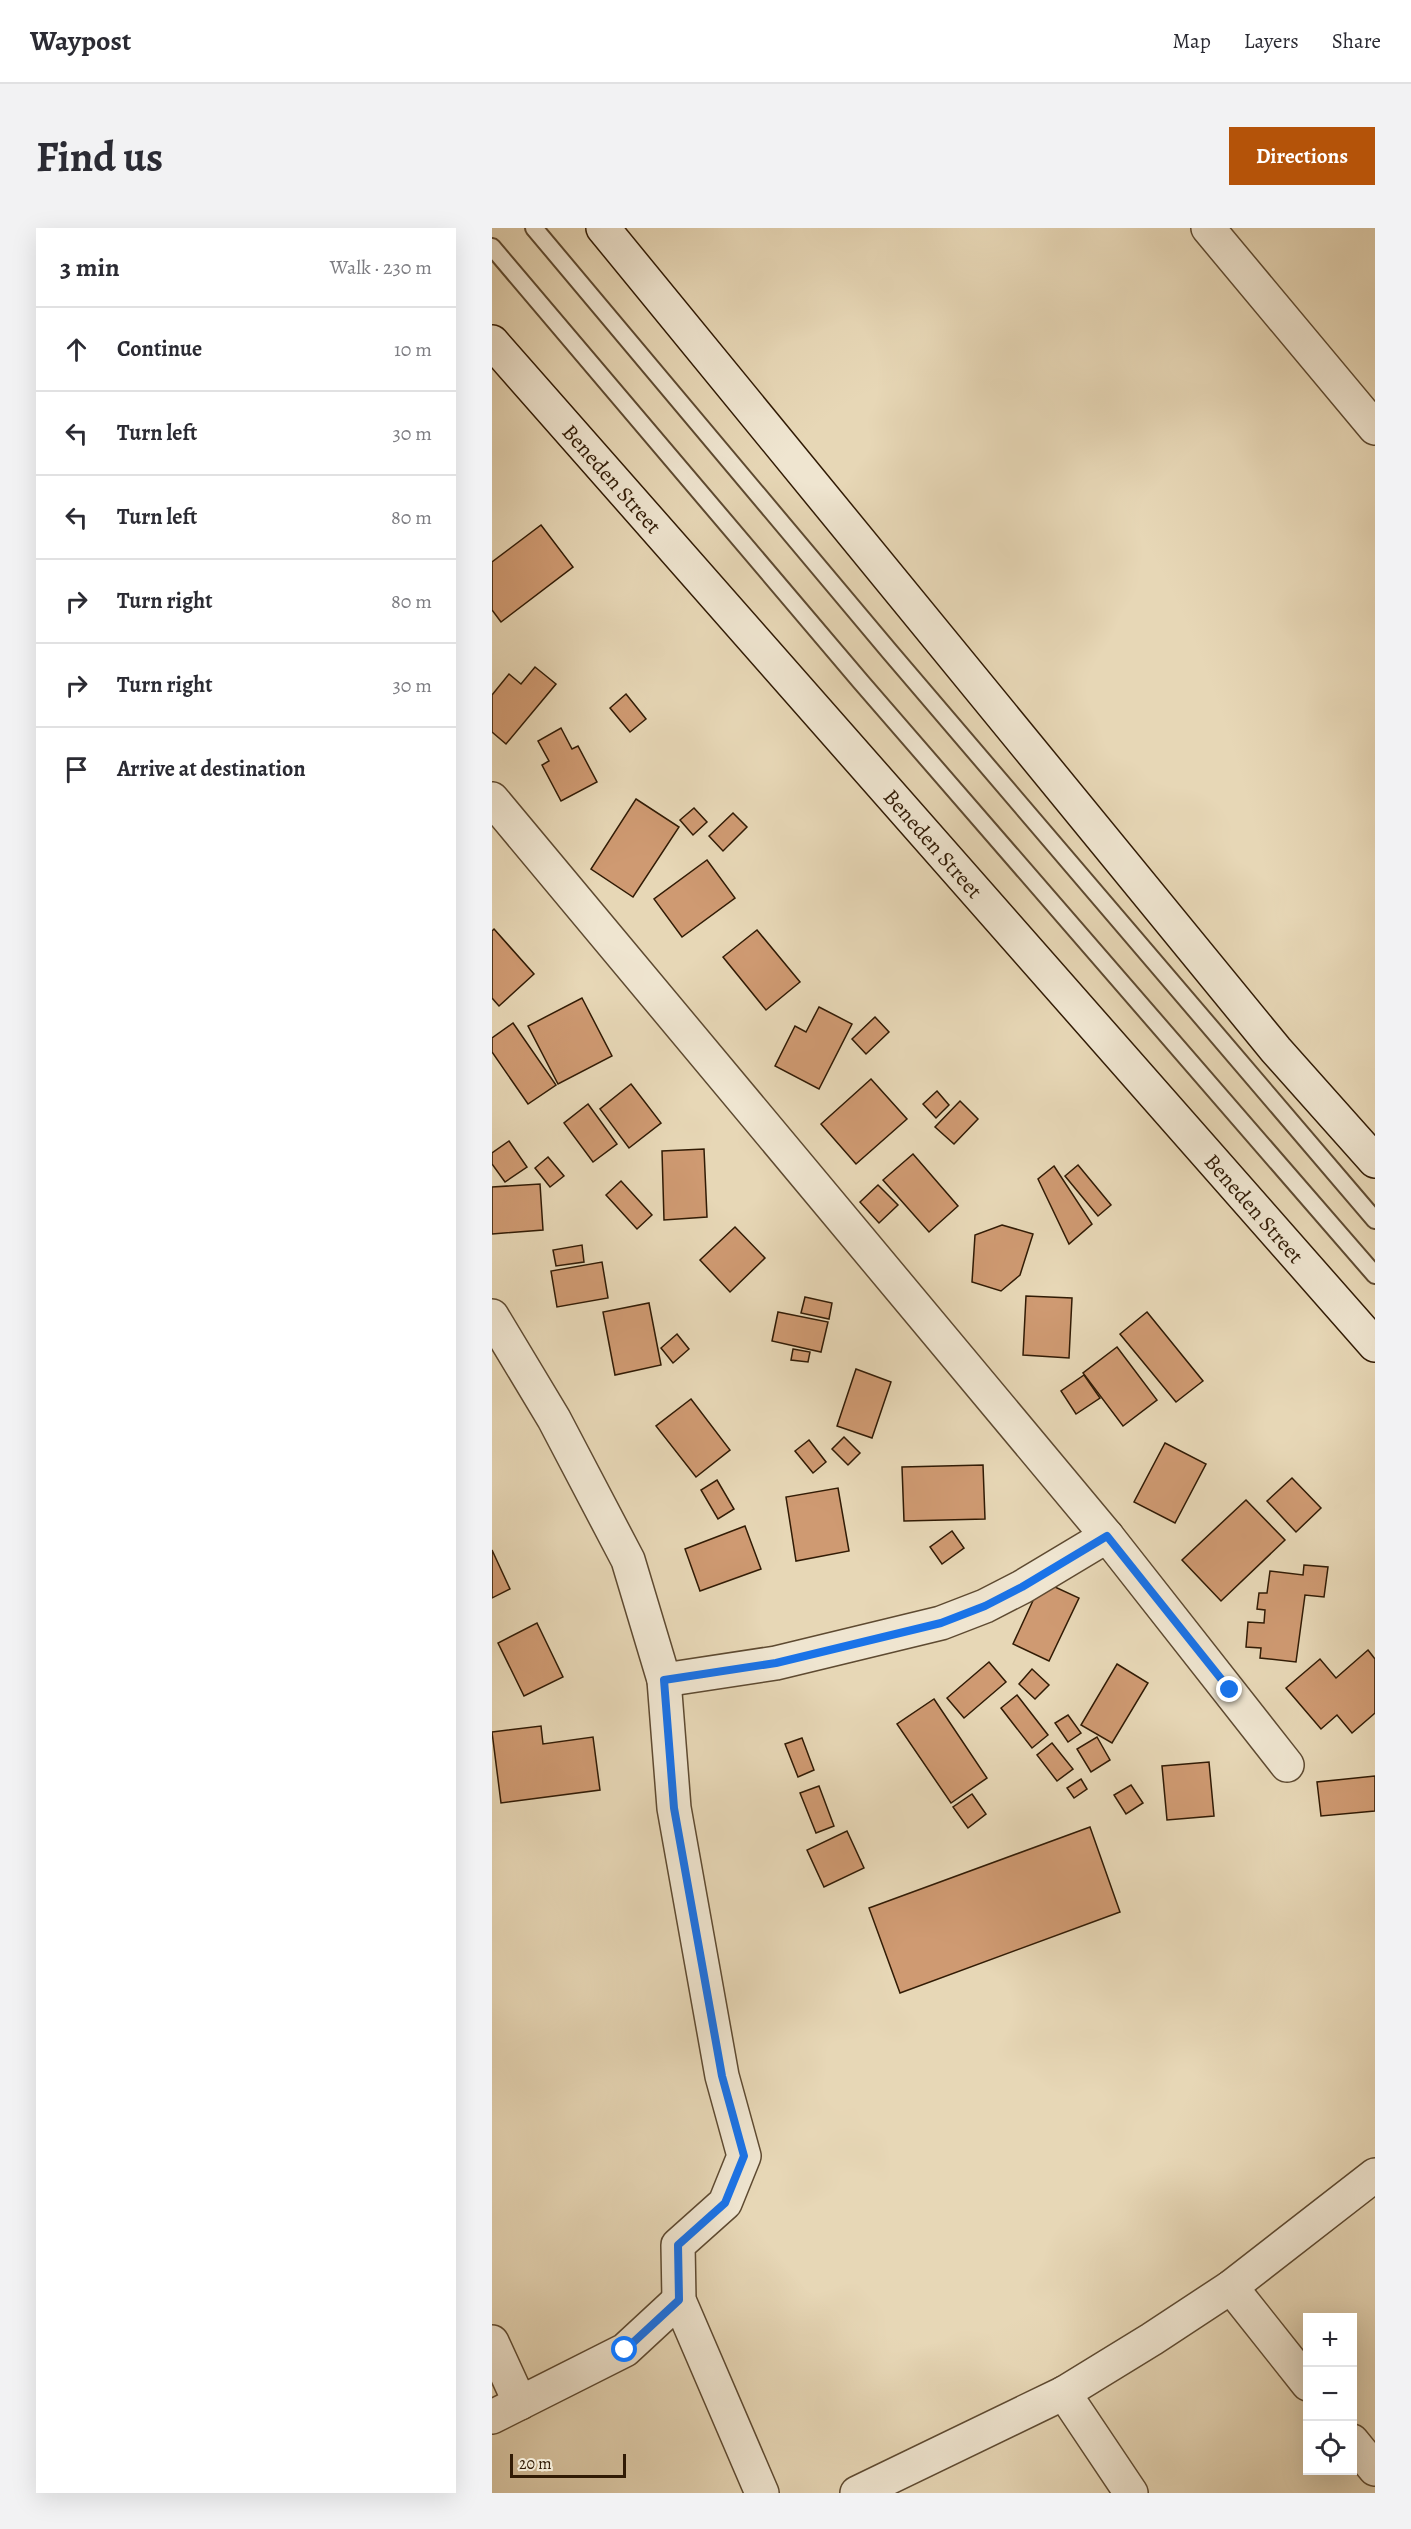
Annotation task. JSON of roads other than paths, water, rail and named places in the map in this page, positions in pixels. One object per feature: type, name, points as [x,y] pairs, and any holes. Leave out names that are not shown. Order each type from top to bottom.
[{"type":"street","points":[[603,228],[1276,1050],[1375,1161]]},
{"type":"street","points":[[1208,228],[1375,428]]},
{"type":"street","name":"Beneden Street","points":[[492,342],[1016,940],[1375,1344]]},
{"type":"street","points":[[492,800],[1107,1536],[1287,1765]]},
{"type":"street","points":[[492,1316],[554,1419],[628,1560],[664,1680],[674,1808],[722,2076],[744,2156],[725,2203],[678,2245],[679,2300],[762,2493]]},
{"type":"street","points":[[664,1680],[776,1663],[941,1623],[985,1606],[1022,1587],[1107,1536]]},
{"type":"street","points":[[857,2493],[1064,2394],[1231,2287],[1375,2175]]},
{"type":"street","points":[[1231,2287],[1303,2378]]},
{"type":"street","points":[[492,2342],[506,2410],[625,2350],[679,2300]]},
{"type":"street","points":[[1064,2394],[1131,2493]]},
{"type":"street","points":[[1357,2446],[1375,2469]]},
{"type":"lane","points":[[534,228],[875,634],[1375,1220]]},
{"type":"lane","points":[[492,247],[861,682],[1375,1275]]}]
